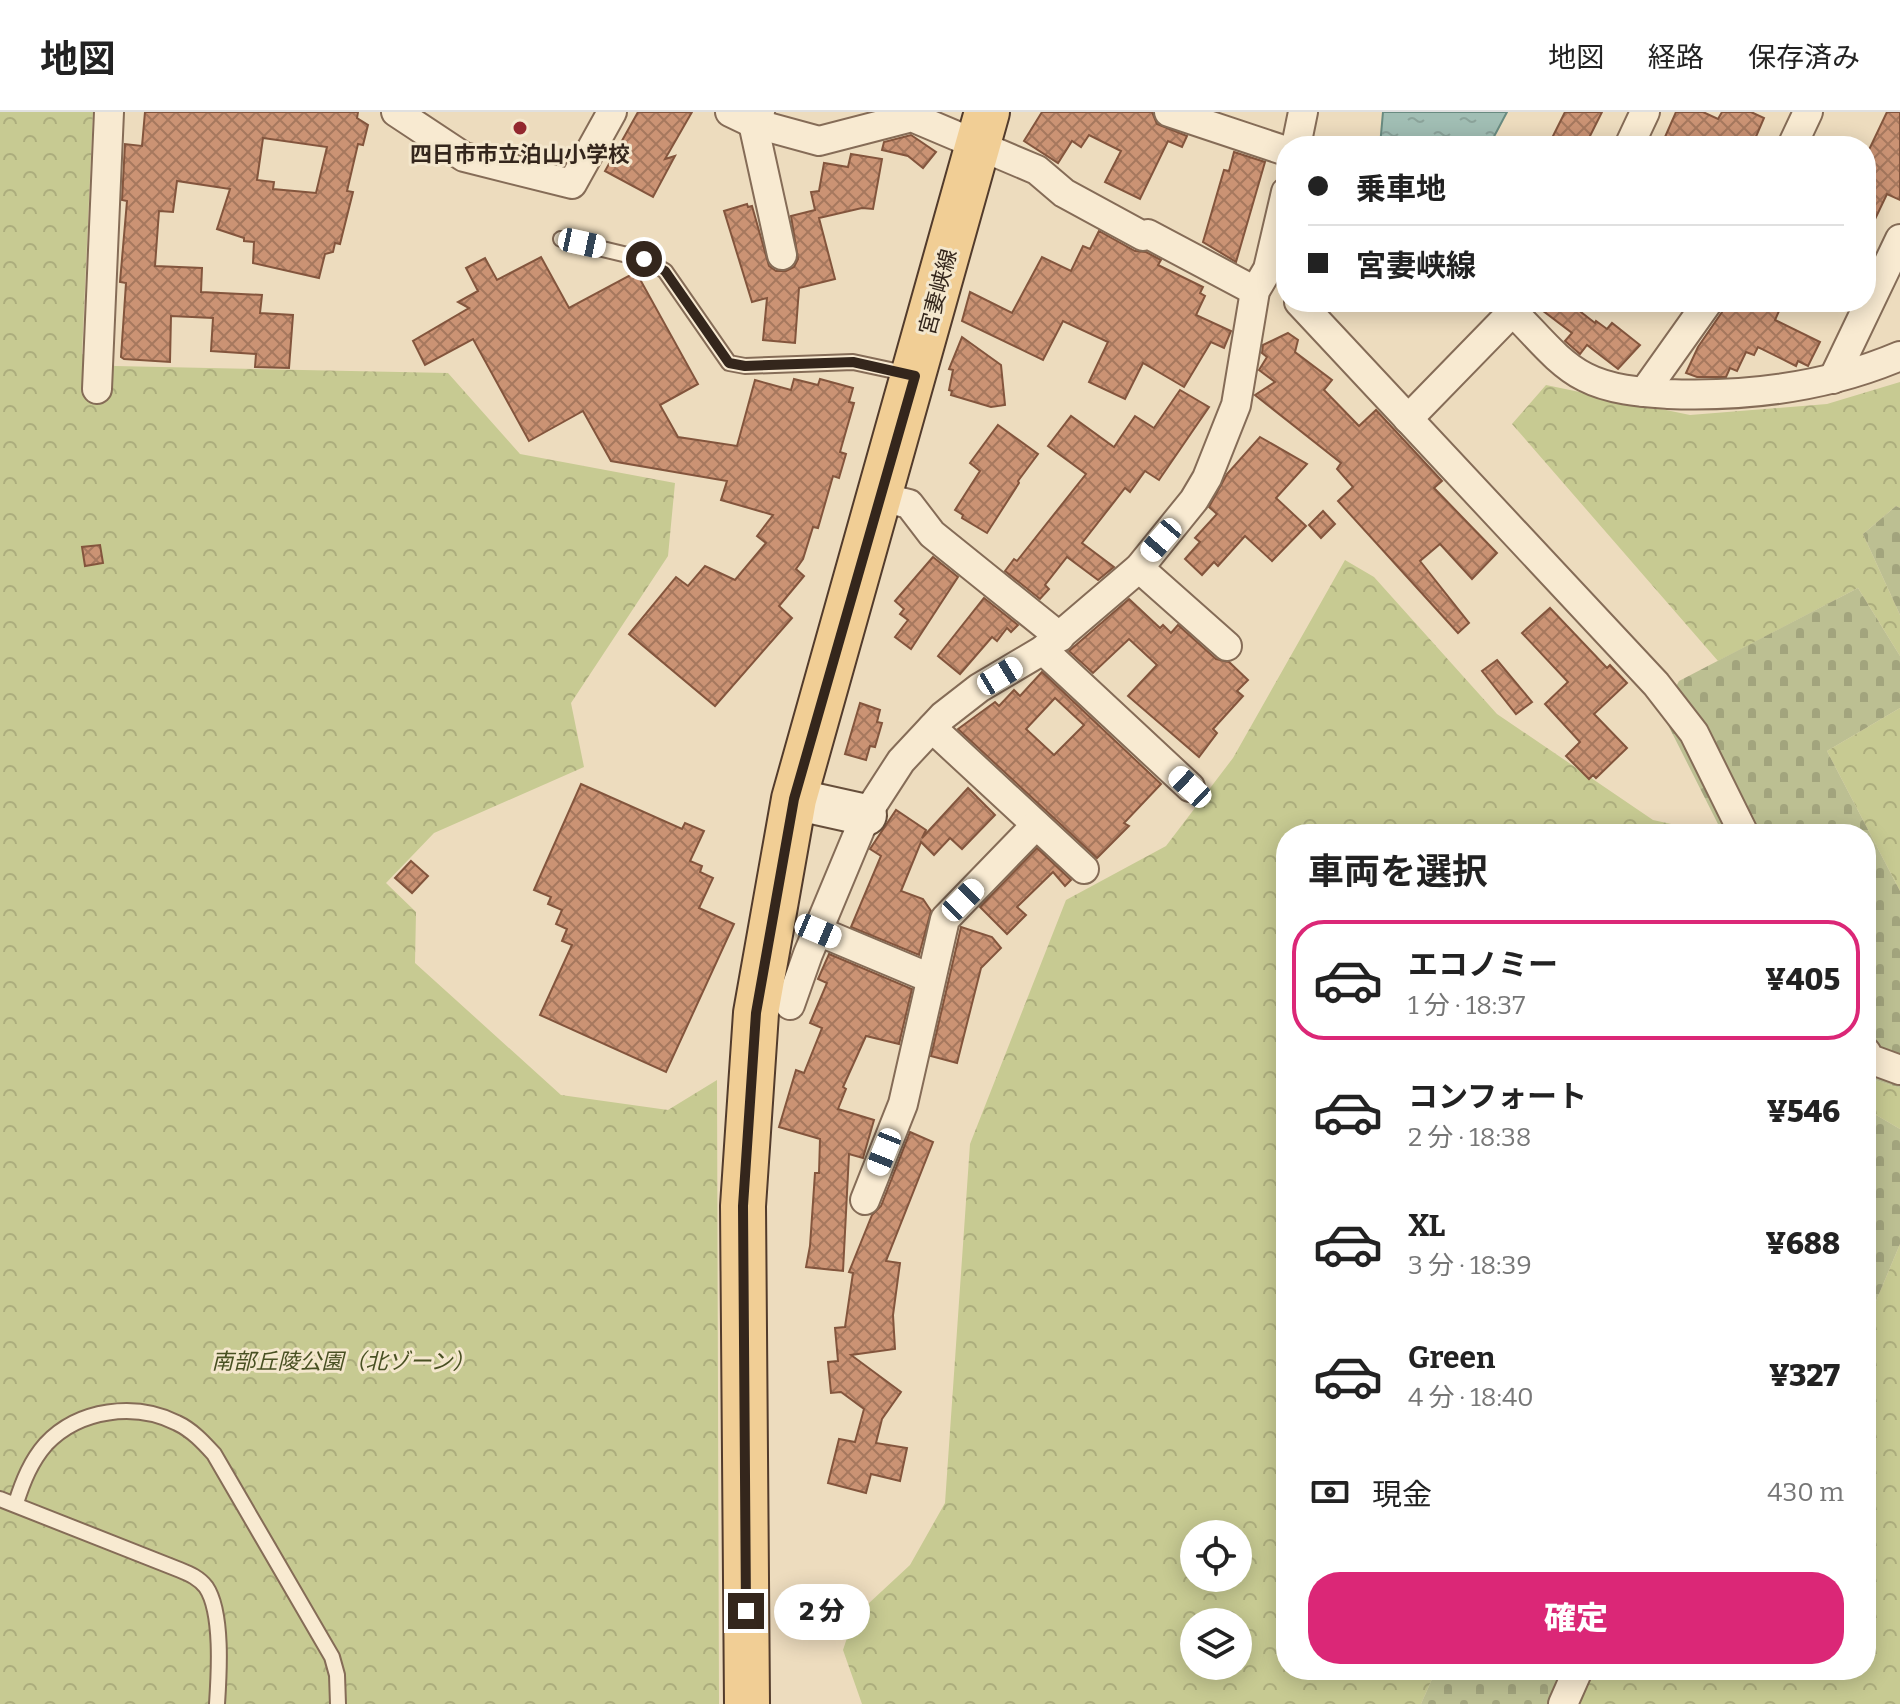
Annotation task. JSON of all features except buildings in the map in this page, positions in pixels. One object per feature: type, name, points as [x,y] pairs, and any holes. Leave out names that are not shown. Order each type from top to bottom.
[{"type":"main road","name":"宮妻峡線","points":[[747,1704],[743,1206],[756,1013],[794,799],[982,128]]},
{"type":"street","points":[[97,389],[109,112]]},
{"type":"street","points":[[396,112],[464,157],[572,184],[612,112]]},
{"type":"street","points":[[1169,112],[1276,148]]},
{"type":"street","points":[[1298,136],[1303,112]]},
{"type":"street","points":[[1634,136],[1645,112]]},
{"type":"street","points":[[1797,136],[1808,112]]},
{"type":"street","points":[[748,116],[819,141],[912,117],[982,128],[1064,193],[1095,211],[1143,236],[1148,234],[1270,282]]},
{"type":"street","points":[[748,116],[782,255]]},
{"type":"street","points":[[1876,289],[1900,239]]},
{"type":"street","points":[[790,1005],[866,815],[901,761],[943,716],[979,688],[1051,644],[1139,568],[1194,500],[1207,478],[1236,405],[1270,282],[1276,248]]},
{"type":"street","points":[[1308,312],[1656,684],[1694,733],[1739,824]]},
{"type":"street","points":[[1408,419],[1513,312]]},
{"type":"street","points":[[1522,312],[1570,367],[1586,378],[1644,392],[1720,396],[1833,379],[1900,356]]},
{"type":"street","points":[[1644,392],[1701,312]]},
{"type":"street","points":[[1833,379],[1865,312]]},
{"type":"street","points":[[881,497],[909,504],[932,534],[1051,644],[1190,787]]},
{"type":"street","points":[[1139,568],[1227,646]]},
{"type":"street","points":[[932,728],[1084,869]]},
{"type":"street","points":[[794,799],[866,815]]},
{"type":"street","points":[[865,1200],[903,1104],[945,919],[1036,825]]},
{"type":"street","points":[[818,931],[930,978]]},
{"type":"street","points":[[1876,1061],[1900,1070]]},
{"type":"street","points":[[1563,1704],[1574,1680]]},
{"type":"lane","points":[[561,239],[644,259],[665,271],[729,363],[745,366],[853,362],[915,376]]},
{"type":"lane","points":[[16,1503],[36,1457],[53,1438],[76,1421],[95,1415],[131,1411],[151,1413],[191,1431],[214,1454],[332,1657],[337,1675],[338,1704]]},
{"type":"lane","points":[[0,1499],[180,1570],[200,1581],[207,1589],[216,1611],[217,1704]]},
{"type":"green space","name":"南部丘陵公園（北ゾーン）","points":[[0,112],[93,112],[82,354],[115,366],[448,373],[520,454],[675,483],[668,556],[571,703],[584,767],[434,833],[386,883],[416,912],[415,963],[561,1095],[668,1110],[717,1080],[719,1704],[0,1704]]},
{"type":"green space","points":[[1900,382],[1900,508],[1896,506],[1863,534],[1900,615],[1900,656],[1858,588],[1718,661],[1512,424],[1546,385],[1690,415],[1827,404]]},
{"type":"green space","points":[[1896,506],[1900,508],[1900,615],[1863,534]]},
{"type":"green space","points":[[1345,560],[1374,577],[1497,714],[1653,820],[1671,824],[1276,824],[1276,1680],[1432,1680],[1421,1704],[862,1704],[843,1650],[854,1617],[910,1565],[945,1503],[970,1144],[1066,900],[1166,846],[1233,758]]},
{"type":"green space","points":[[1858,588],[1900,656],[1900,708],[1827,751],[1865,824],[1718,824],[1662,713],[1679,681]]},
{"type":"green space","points":[[1900,708],[1900,891],[1876,845],[1876,824],[1865,824],[1827,751]]},
{"type":"green space","points":[[1876,845],[1900,891],[1900,1088],[1876,1080]]},
{"type":"green space","points":[[1876,1080],[1900,1088],[1900,1129],[1876,1115]]},
{"type":"green space","points":[[1876,1115],[1900,1129],[1900,1244],[1876,1301]]},
{"type":"green space","points":[[1900,1244],[1900,1704],[1580,1704],[1590,1680],[1876,1680],[1876,1301]]},
{"type":"green space","points":[[1432,1680],[1590,1680],[1580,1704],[1421,1704]]},
{"type":"water","points":[[1383,112],[1507,112],[1494,136],[1381,136]]},
{"type":"place","name":"四日市市立泊山小学校","points":[[520,128]]},
{"type":"route","points":[[644,259],[665,271],[729,363],[745,366],[853,362],[915,376],[794,799],[756,1013],[743,1206],[746,1611]]}]
